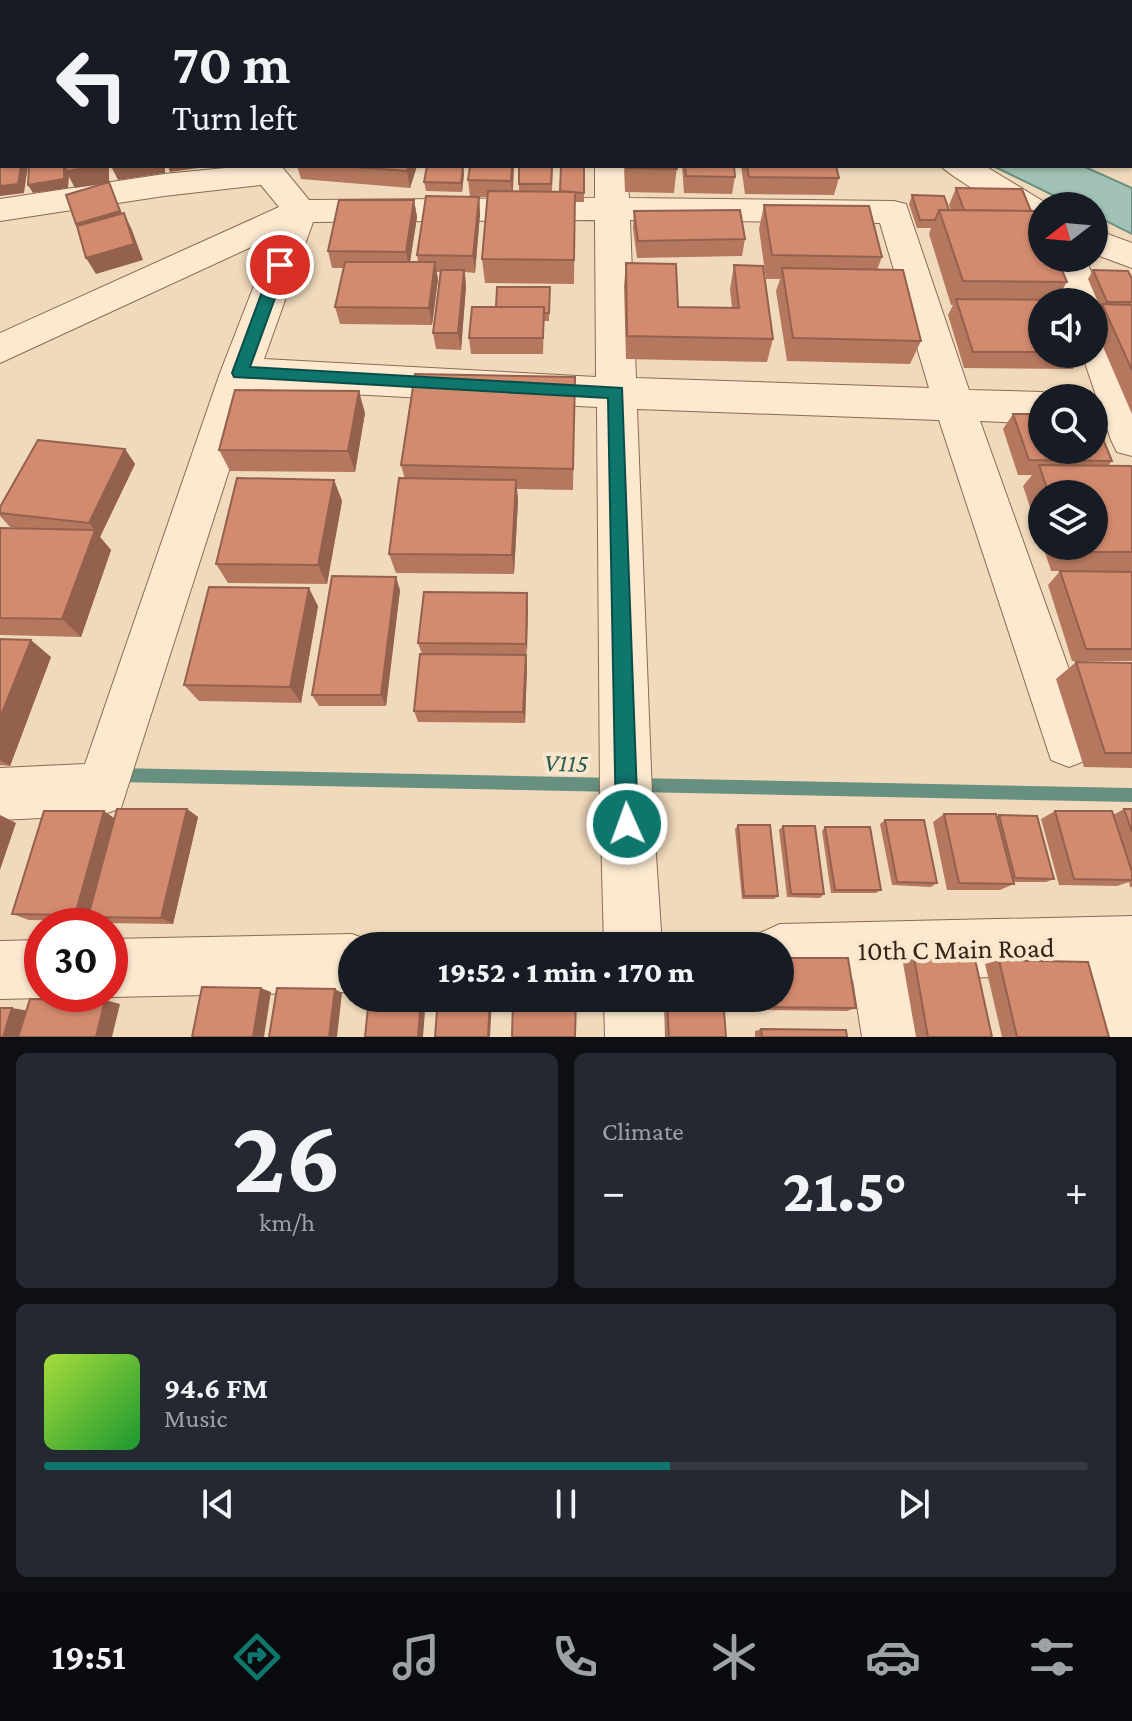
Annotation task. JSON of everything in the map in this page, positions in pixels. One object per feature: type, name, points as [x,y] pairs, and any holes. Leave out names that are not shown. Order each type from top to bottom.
[{"type":"street","points":[[611,168],[625,770],[632,932]]},
{"type":"street","points":[[961,168],[1028,207]]},
{"type":"street","points":[[0,210],[164,185],[270,174],[300,211]]},
{"type":"street","points":[[0,349],[300,211],[612,209],[894,212],[954,405],[1069,742]]},
{"type":"street","points":[[0,794],[108,770],[240,373],[300,211]]},
{"type":"street","points":[[1108,247],[1132,256]]},
{"type":"street","points":[[1102,368],[1115,420]]},
{"type":"street","points":[[240,373],[616,393],[1028,408]]},
{"type":"street","points":[[1118,945],[1132,1030]]},
{"type":"street","name":"10th C Main Road","points":[[794,953],[1118,945]]},
{"type":"street","points":[[877,950],[892,1037]]},
{"type":"street","points":[[128,968],[338,963]]},
{"type":"street","points":[[0,970],[24,969]]},
{"type":"street","points":[[634,1012],[635,1037]]},
{"type":"shaded area","points":[[997,168],[1087,168],[1132,188],[1132,234],[1108,222],[1108,192],[1046,192]]},
{"type":"building","points":[[0,168],[21,168],[18,184],[0,186]]},
{"type":"building","points":[[29,168],[64,168],[64,179],[28,185]]},
{"type":"building","points":[[367,168],[408,168],[407,171]]},
{"type":"building","points":[[427,168],[463,168],[461,183],[424,182]]},
{"type":"building","points":[[470,168],[512,168],[511,181],[468,180]]},
{"type":"building","points":[[519,168],[552,168],[551,184],[519,184]]},
{"type":"building","points":[[561,168],[584,168],[584,193],[560,191]]},
{"type":"building","points":[[685,168],[734,168],[735,177],[686,176]]},
{"type":"building","points":[[747,168],[836,168],[839,178],[749,177]]},
{"type":"building","points":[[109,182],[120,211],[76,224],[66,195]]},
{"type":"building","points":[[956,188],[1022,189],[1028,204],[1028,211],[964,210]]},
{"type":"building","points":[[488,191],[575,192],[574,260],[482,259]]},
{"type":"building","points":[[912,195],[944,196],[949,210],[939,210],[935,220],[920,220]]},
{"type":"building","points":[[426,196],[479,197],[473,256],[417,255]]},
{"type":"building","points":[[339,200],[414,200],[406,252],[328,251]]},
{"type":"building","points":[[764,205],[869,206],[882,257],[772,255]]},
{"type":"building","points":[[740,210],[745,239],[638,241],[634,211]]},
{"type":"building","points":[[939,210],[1028,211],[1028,272],[1063,272],[1067,282],[963,281]]},
{"type":"building","points":[[124,213],[134,244],[86,258],[77,226]]},
{"type":"building","points":[[345,262],[435,262],[429,308],[335,307]]},
{"type":"building","points":[[626,263],[676,264],[678,307],[739,308],[734,265],[763,266],[773,339],[627,336]]},
{"type":"building","points":[[782,268],[903,270],[921,341],[793,338]]},
{"type":"building","points":[[441,270],[464,270],[458,333],[433,333]]},
{"type":"building","points":[[1128,271],[1132,279],[1132,302],[1108,302],[1108,288],[1101,288],[1094,272]]},
{"type":"building","points":[[497,287],[550,287],[549,313],[544,313],[544,307],[496,307]]},
{"type":"building","points":[[956,299],[1028,300],[1028,352],[973,352]]},
{"type":"building","points":[[1108,304],[1132,305],[1132,370],[1108,317]]},
{"type":"building","points":[[472,307],[544,307],[543,338],[469,338]]},
{"type":"building","points":[[415,374],[575,377],[573,469],[401,465]]},
{"type":"building","points":[[235,390],[359,391],[348,451],[219,450]]},
{"type":"building","points":[[1013,414],[1028,414],[1028,457]]},
{"type":"building","points":[[38,440],[125,449],[89,523],[0,513],[0,507]]},
{"type":"building","points":[[1039,465],[1132,466],[1132,552],[1108,552],[1108,480],[1044,480]]},
{"type":"building","points":[[237,478],[334,480],[318,565],[216,564]]},
{"type":"building","points":[[399,478],[516,480],[512,555],[389,554]]},
{"type":"building","points":[[0,528],[95,530],[62,619],[0,618]]},
{"type":"building","points":[[1060,571],[1132,572],[1132,649],[1086,649]]},
{"type":"building","points":[[332,576],[396,577],[381,695],[312,695]]},
{"type":"building","points":[[209,587],[309,588],[290,687],[184,685]]},
{"type":"building","points":[[424,592],[527,593],[526,644],[418,643]]},
{"type":"building","points":[[0,639],[31,640],[0,718]]},
{"type":"building","points":[[420,654],[526,655],[523,712],[414,711]]},
{"type":"building","points":[[1076,662],[1132,663],[1132,753],[1105,753]]},
{"type":"building","points":[[117,809],[187,809],[161,918],[128,918],[128,908],[90,908]]},
{"type":"building","points":[[1124,809],[1132,809],[1132,832]]},
{"type":"building","points":[[44,811],[104,811],[77,908],[24,908],[24,914],[12,914]]},
{"type":"building","points":[[1055,811],[1112,811],[1132,880],[1074,879]]},
{"type":"building","points":[[944,814],[996,814],[1014,884],[959,883]]},
{"type":"building","points":[[999,815],[1037,816],[1054,879],[1015,878]]},
{"type":"building","points":[[885,820],[924,820],[937,883],[897,882]]},
{"type":"building","points":[[738,825],[770,825],[778,896],[744,896]]},
{"type":"building","points":[[783,826],[815,826],[824,894],[791,894]]},
{"type":"building","points":[[825,827],[870,827],[881,890],[835,890]]},
{"type":"building","points":[[794,958],[848,958],[856,1008],[794,1007]]},
{"type":"building","points":[[914,958],[975,959],[992,1037],[928,1037]]},
{"type":"building","points":[[999,960],[1088,962],[1109,1037],[1017,1037]]},
{"type":"building","points":[[202,987],[261,988],[253,1037],[192,1037]]},
{"type":"building","points":[[277,988],[335,989],[329,1037],[269,1037]]},
{"type":"building","points":[[0,1008],[12,1008],[3,1037],[0,1037]]},
{"type":"building","points":[[26,1012],[102,1012],[96,1037],[18,1037]]},
{"type":"building","points":[[368,1012],[420,1012],[418,1037],[365,1037]]},
{"type":"building","points":[[437,1012],[489,1012],[488,1037],[435,1037]]},
{"type":"building","points":[[513,1012],[576,1012],[575,1037],[512,1037]]},
{"type":"building","points":[[668,1012],[724,1012],[726,1037],[669,1037]]},
{"type":"building","points":[[761,1029],[846,1030],[847,1037],[762,1037]]},
{"type":"waterway","name":"V115","points":[[115,775],[617,785]]},
{"type":"waterway","name":"V115","points":[[635,785],[1132,795]]},
{"type":"route","points":[[280,265],[240,373],[616,393],[627,824]]}]
